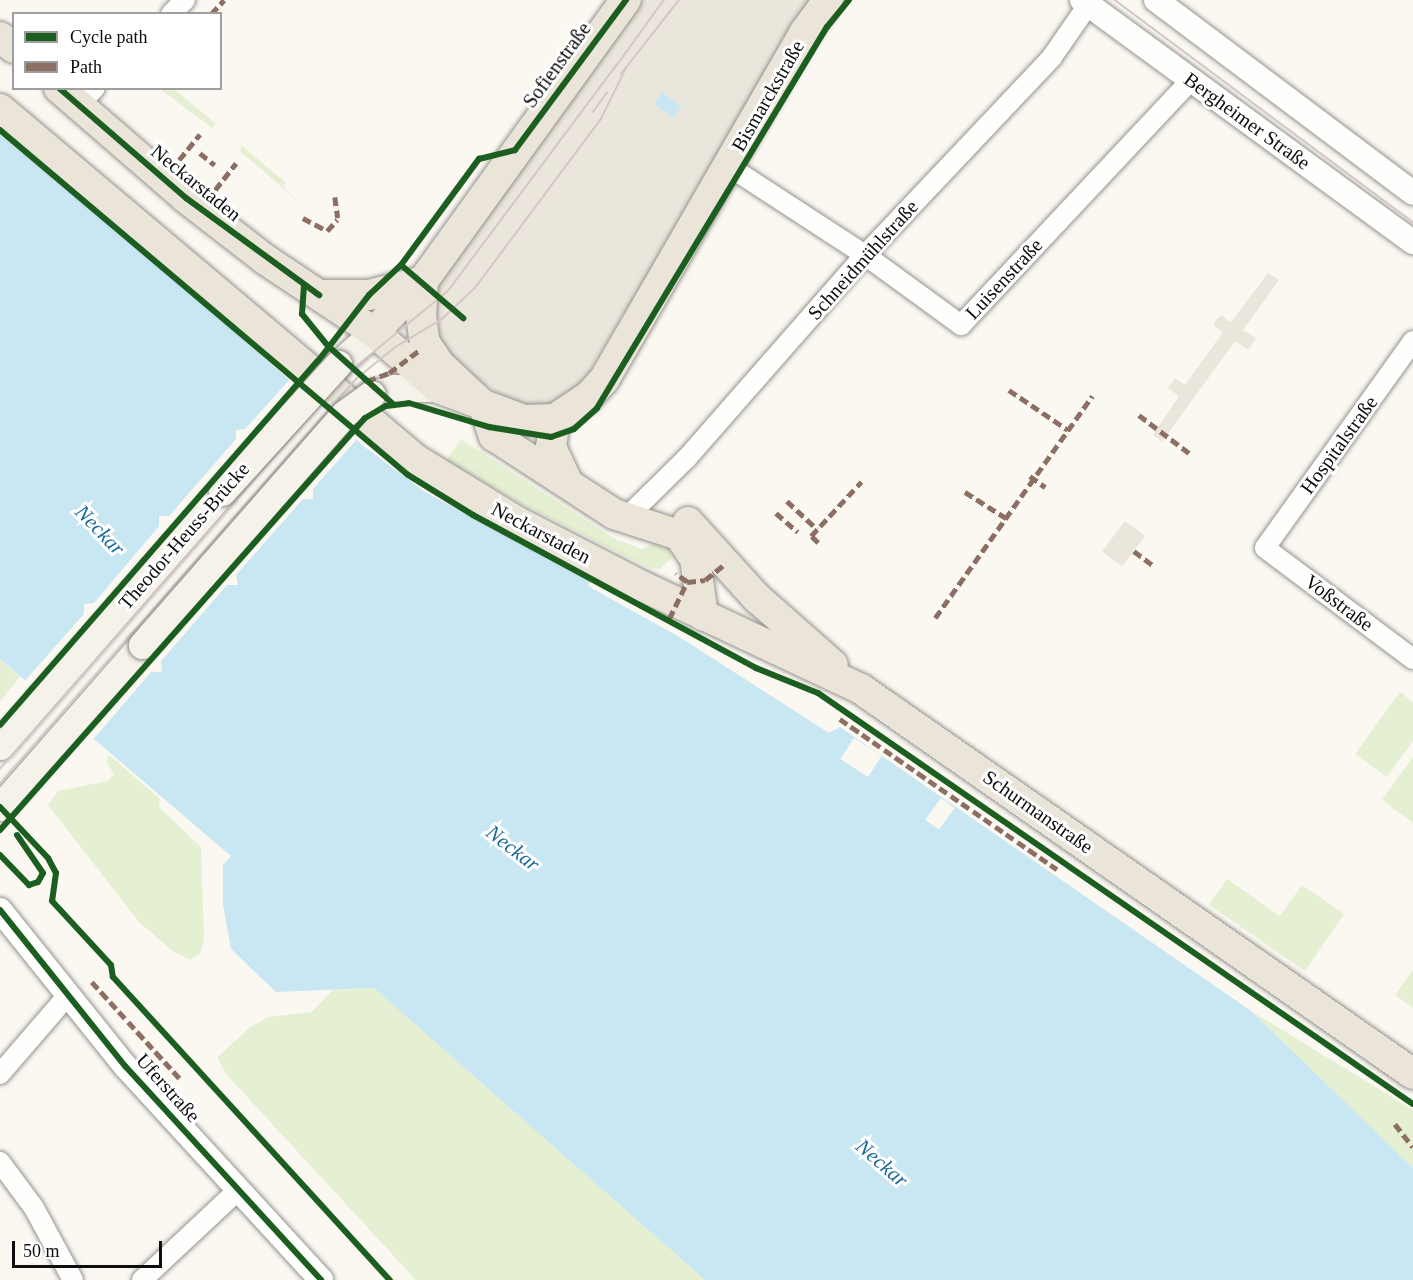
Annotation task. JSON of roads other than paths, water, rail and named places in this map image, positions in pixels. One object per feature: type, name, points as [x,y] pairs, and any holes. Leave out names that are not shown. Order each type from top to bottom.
[{"type":"main road","name":"Sofienstraße","points":[[374,332],[423,281],[626,0]]},
{"type":"main road","name":"Bismarckstraße","points":[[555,419],[588,397],[604,380],[805,32],[828,0]]},
{"type":"main road","name":"Neckarstaden","points":[[77,95],[186,198],[374,332],[438,388]]},
{"type":"main road","name":"Neckarstaden","points":[[0,109],[415,459],[516,521],[642,586]]},
{"type":"main road","points":[[319,295],[369,295],[423,281],[421,332],[428,349],[484,406],[489,427],[502,443],[567,481],[634,505],[683,518],[757,598],[861,689]]},
{"type":"main road","name":"Theodor-Heuss-Brücke","points":[[0,746],[338,364],[374,332]]},
{"type":"main road","name":"Theodor-Heuss-Brücke","points":[[0,807],[334,424],[372,394],[394,388],[438,388]]},
{"type":"main road","points":[[438,388],[524,420],[555,419],[551,447],[567,481]]},
{"type":"main road","points":[[634,505],[679,536],[695,559],[703,615]]},
{"type":"main road","points":[[642,586],[676,574],[682,560],[679,536]]},
{"type":"main road","name":"Schurmanstraße","points":[[642,586],[861,689],[1401,1056],[1413,1074]]},
{"type":"street","points":[[173,12],[185,0]]},
{"type":"street","name":"Bergheimer Straße","points":[[1156,0],[1413,193]]},
{"type":"street","name":"Bergheimer Straße","points":[[1085,2],[1413,242]]},
{"type":"street","name":"Schneidmühlstraße","points":[[634,505],[870,258],[1052,57],[1085,2]]},
{"type":"street","name":"Luisenstraße","points":[[727,165],[870,258],[961,325],[1191,80]]},
{"type":"street","name":"Hospitalstraße","points":[[1265,548],[1413,341]]},
{"type":"street","name":"Voßstraße","points":[[1265,548],[1413,658]]},
{"type":"street","name":"Uferstraße","points":[[0,910],[68,995],[237,1191],[321,1280]]},
{"type":"street","points":[[0,1074],[68,995]]},
{"type":"street","points":[[0,1162],[34,1208],[73,1280]]},
{"type":"street","points":[[142,1280],[237,1191]]},
{"type":"water","points":[[662,92],[682,106],[673,118],[653,104]]},
{"type":"water","name":"Neckar","points":[[0,135],[144,252],[366,448],[425,492],[590,581],[588,586],[681,638],[829,733],[840,727],[1251,1011],[1413,1168],[1413,1280],[705,1280],[374,988],[276,992],[231,949],[223,905],[223,865],[231,856],[0,659]]},
{"type":"tram line","points":[[614,69],[664,0]]},
{"type":"tram line","points":[[621,74],[679,0]]},
{"type":"tram line","points":[[1115,0],[1413,222]]},
{"type":"tram line","points":[[0,769],[348,373],[448,291],[618,63]]},
{"type":"tram line","points":[[0,784],[356,379],[394,348],[442,319],[475,288],[601,119],[626,68]]},
{"type":"tram line","points":[[593,112],[607,93]]}]
